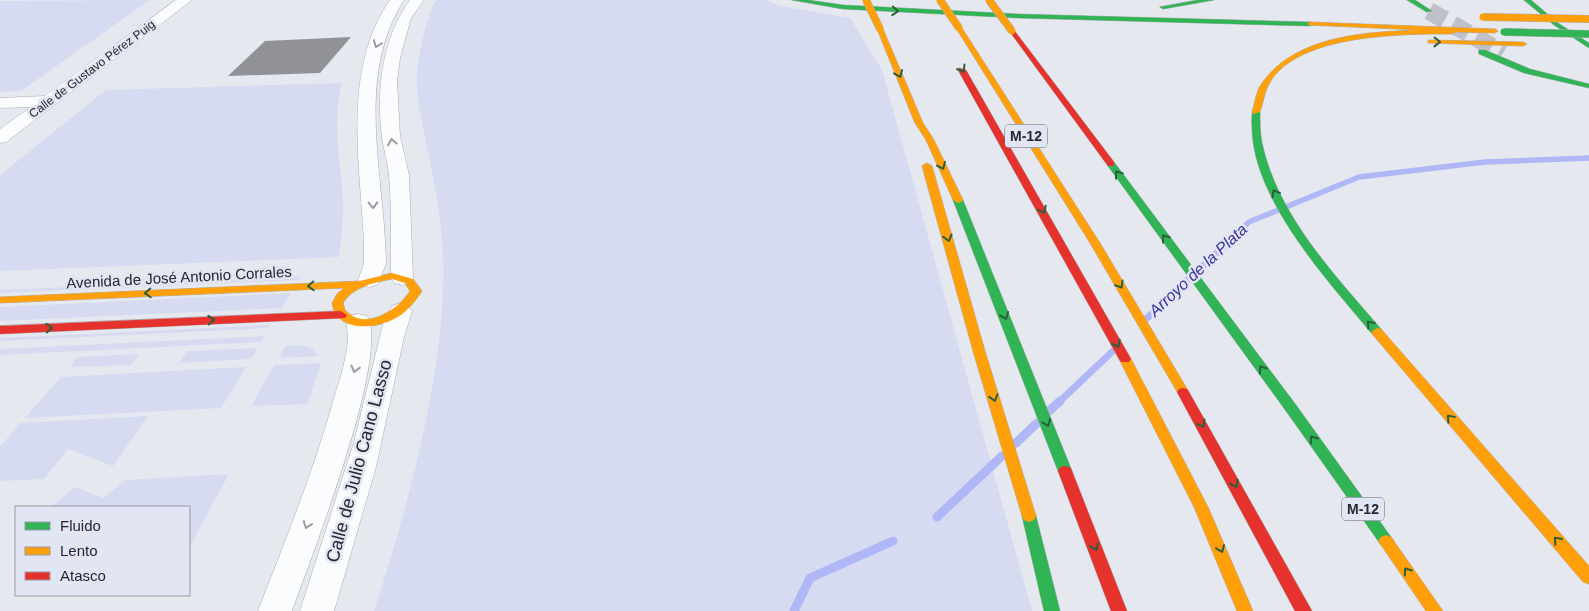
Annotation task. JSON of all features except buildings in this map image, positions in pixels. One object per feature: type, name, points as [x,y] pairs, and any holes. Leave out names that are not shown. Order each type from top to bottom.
[{"type":"main road","points":[[795,0],[843,7],[971,14],[1465,28],[1500,32]]},
{"type":"main road","points":[[866,0],[919,123],[930,140],[960,206],[1017,345],[1119,611]]},
{"type":"main road","points":[[921,0],[933,20]]},
{"type":"main road","name":"M-12","points":[[940,0],[1095,243],[1212,441],[1304,611]]},
{"type":"main road","name":"M-12","points":[[989,0],[1291,408],[1435,611]]},
{"type":"main road","points":[[971,14],[1113,12],[1211,0]]},
{"type":"main road","points":[[1527,0],[1536,4],[1556,24],[1589,46]]},
{"type":"main road","points":[[1397,3],[1428,11]]},
{"type":"main road","points":[[1149,19],[1440,17]]},
{"type":"main road","points":[[1479,17],[1589,19]]},
{"type":"main road","points":[[1589,34],[1500,32],[1396,33],[1355,37],[1309,50],[1286,64],[1264,86],[1258,101],[1256,130],[1265,174],[1291,221],[1332,278],[1401,362],[1589,577]]},
{"type":"main road","points":[[1286,64],[1342,46],[1366,43],[1411,41],[1589,46]]},
{"type":"main road","points":[[1482,52],[1527,71],[1589,86]]},
{"type":"main road","points":[[1503,52],[1538,67],[1589,75]]},
{"type":"main road","points":[[957,61],[1077,270],[1170,441],[1207,517],[1245,611]]},
{"type":"main road","points":[[919,123],[919,137],[979,351],[1036,537],[1052,611]]},
{"type":"main road","name":"Avenida de José Antonio Corrales","points":[[0,300],[364,282],[386,277],[402,278]]},
{"type":"main road","points":[[0,330],[349,318],[380,320],[409,305],[416,291],[414,285],[402,278]]},
{"type":"main road","points":[[349,318],[338,309],[343,296],[364,282]]},
{"type":"street","name":"Calle de Gustavo Pérez Puig","points":[[0,138],[185,0]]},
{"type":"street","points":[[364,282],[375,264],[365,109],[366,93],[371,60],[390,9],[397,0]]},
{"type":"street","points":[[402,278],[399,174],[391,136],[389,82],[392,58],[404,18],[417,0]]},
{"type":"street","points":[[0,103],[50,101]]},
{"type":"street","name":"Calle de Julio Cano Lasso","points":[[317,611],[355,492],[374,419],[394,326],[400,311]]},
{"type":"street","name":"Calle de Julio Cano Lasso","points":[[275,611],[320,490],[344,413],[358,356],[360,338],[349,318]]},
{"type":"shaded area","points":[[150,0],[21,91],[0,92],[0,1]]},
{"type":"shaded area","points":[[438,0],[765,0],[781,6],[850,18],[882,70],[1032,611],[374,611],[398,534],[419,452],[435,370],[440,329],[443,290],[441,226],[419,109],[417,87],[422,39],[434,3]]},
{"type":"shaded area","points":[[342,83],[337,126],[343,199],[339,257],[0,271],[0,175],[106,90]]},
{"type":"shaded area","points":[[300,277],[299,280],[0,293],[0,290]]},
{"type":"shaded area","points":[[291,293],[282,308],[0,321],[0,307]]},
{"type":"shaded area","points":[[270,325],[269,328],[0,341],[0,338]]},
{"type":"shaded area","points":[[264,336],[261,342],[0,355],[0,349]]},
{"type":"shaded area","points":[[300,345],[311,348],[319,356],[279,358],[285,346]]},
{"type":"shaded area","points":[[258,348],[251,359],[179,363],[187,351]]},
{"type":"shaded area","points":[[139,354],[131,365],[70,367],[77,357]]},
{"type":"shaded area","points":[[321,363],[308,404],[251,406],[274,365]]},
{"type":"shaded area","points":[[246,367],[221,408],[25,418],[61,377]]},
{"type":"shaded area","points":[[148,416],[113,466],[68,449],[44,479],[0,481],[0,447],[20,423]]},
{"type":"shaded area","points":[[229,474],[190,546],[190,506],[52,506],[75,487],[104,498],[125,480]]},
{"type":"waterway","name":"Arroyo de la Plata","points":[[1234,236],[1249,222],[1359,177],[1485,162],[1589,158]]},
{"type":"waterway","name":"Arroyo de la Plata","points":[[1146,319],[1236,235]]},
{"type":"waterway","name":"Arroyo de la Plata","points":[[1059,402],[1115,349]]},
{"type":"waterway","name":"Arroyo de la Plata","points":[[1048,412],[1060,401]]},
{"type":"waterway","name":"Arroyo de la Plata","points":[[1016,443],[1037,423]]},
{"type":"waterway","name":"Arroyo de la Plata","points":[[937,517],[1002,456]]},
{"type":"waterway","name":"Arroyo de la Plata","points":[[794,611],[810,578],[893,541]]},
{"type":"tunnel","points":[[1429,11],[1503,53]]},
{"type":"traffic: fast","points":[[795,0],[843,7],[1018,16],[1310,24]]},
{"type":"traffic: fast","points":[[1163,7],[1211,0]]},
{"type":"traffic: fast","points":[[1410,0],[1429,11]]},
{"type":"traffic: fast","points":[[1527,0],[1556,24],[1589,46]]},
{"type":"traffic: fast","points":[[1504,32],[1589,34]]},
{"type":"traffic: fast","points":[[1482,52],[1527,71],[1589,86]]},
{"type":"traffic: fast","points":[[1256,112],[1257,141],[1265,171],[1279,201],[1296,230],[1316,258],[1377,332]]},
{"type":"traffic: fast","points":[[1111,164],[1291,408],[1386,541]]},
{"type":"traffic: fast","points":[[958,200],[1065,471]]},
{"type":"traffic: fast","points":[[1029,516],[1052,611]]},
{"type":"traffic: slow","points":[[866,0],[880,29]]},
{"type":"traffic: slow","points":[[940,0],[959,28]]},
{"type":"traffic: slow","points":[[989,0],[1012,31]]},
{"type":"traffic: slow","points":[[1483,17],[1589,19]]},
{"type":"traffic: slow","points":[[1310,24],[1495,31]]},
{"type":"traffic: slow","points":[[959,28],[1095,243],[1183,392]]},
{"type":"traffic: slow","points":[[880,29],[919,123],[930,140],[958,200]]},
{"type":"traffic: slow","points":[[1256,112],[1264,85],[1282,65],[1306,51],[1335,41],[1366,36],[1397,33],[1452,32]]},
{"type":"traffic: slow","points":[[1430,42],[1523,44]]},
{"type":"traffic: slow","points":[[927,166],[979,351],[1029,516]]},
{"type":"traffic: slow","points":[[392,276],[409,281],[416,291],[411,299],[397,312],[379,321],[369,323],[350,320],[341,313],[338,303],[341,296],[367,282],[392,276]]},
{"type":"traffic: slow","points":[[0,300],[360,284]]},
{"type":"traffic: slow","points":[[1377,332],[1589,577]]},
{"type":"traffic: slow","points":[[1125,359],[1201,507],[1245,611]]},
{"type":"traffic: slow","points":[[1386,541],[1435,611]]},
{"type":"traffic: jam","points":[[1012,31],[1111,164]]},
{"type":"traffic: jam","points":[[962,70],[1125,359]]},
{"type":"traffic: jam","points":[[0,330],[341,315]]},
{"type":"traffic: jam","points":[[1183,392],[1304,611]]},
{"type":"traffic: jam","points":[[1065,471],[1119,611]]}]
